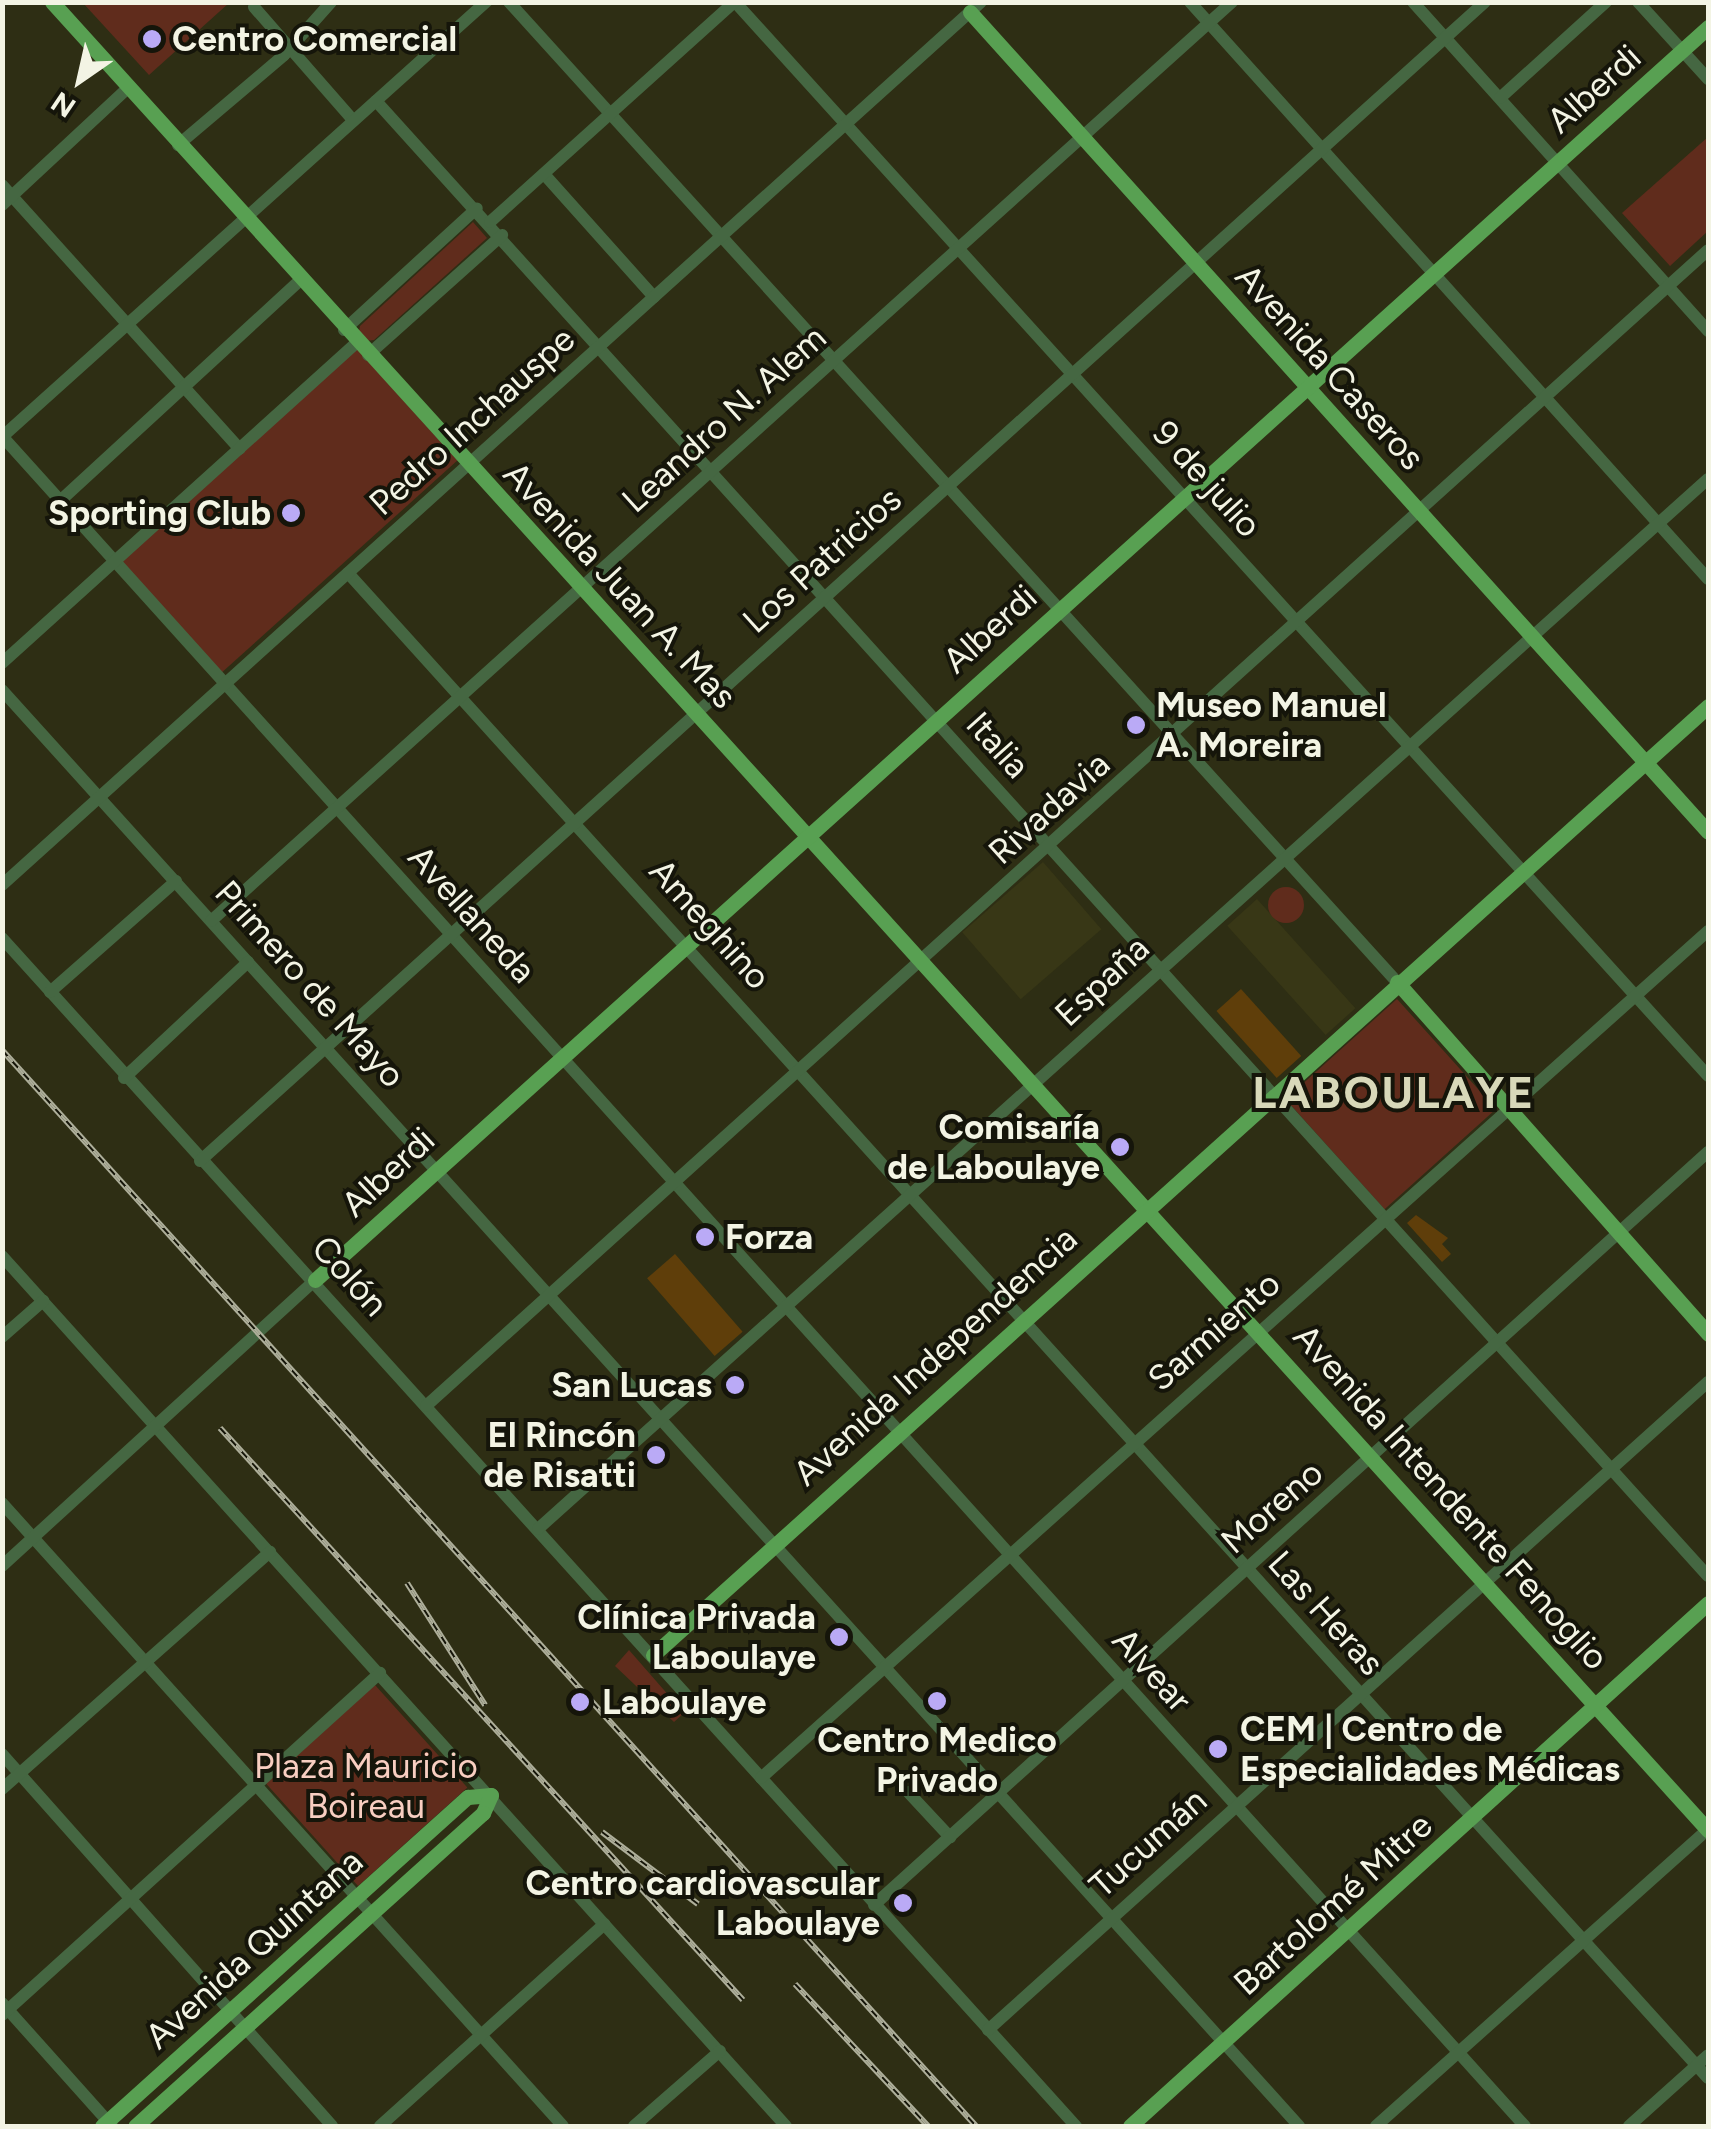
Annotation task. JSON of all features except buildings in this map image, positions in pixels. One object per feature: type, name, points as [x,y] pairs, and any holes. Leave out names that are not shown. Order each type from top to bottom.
[{"type":"main road","name":"Avenida Juan A. Mas","points":[[52,2],[240,218],[809,832],[1146,1206]]},
{"type":"main road","name":"Avenida Caseros","points":[[971,6],[1306,387],[1708,832]]},
{"type":"main road","name":"Alberdi","points":[[315,1280],[558,1056],[1708,27]]},
{"type":"main road","name":"Avenida Independencia","points":[[653,1655],[1146,1206],[1708,706]]},
{"type":"main road","points":[[1397,982],[1708,1334]]},
{"type":"main road","name":"Avenida Intendente Fenoglio","points":[[1146,1206],[1708,1829]]},
{"type":"main road","name":"Bartolomé Mitre","points":[[1130,2126],[1474,1819],[1708,1603]]},
{"type":"main road","name":"Avenida Quintana","points":[[107,2125],[230,2009],[468,1797],[490,1794],[484,1813],[135,2126]]},
{"type":"street","points":[[178,145],[288,48],[331,2]]},
{"type":"street","points":[[3,437],[240,218],[486,2]]},
{"type":"street","points":[[509,2],[1397,982]]},
{"type":"street","points":[[490,222],[734,2]]},
{"type":"street","name":"9 de julio","points":[[734,2],[1708,1076]]},
{"type":"street","points":[[1190,2],[1708,579]]},
{"type":"street","name":"Leandro N. Alem","points":[[211,921],[1232,2]]},
{"type":"street","points":[[1413,2],[1708,331]]},
{"type":"street","name":"Los Patricios","points":[[200,1161],[1485,2]]},
{"type":"street","points":[[1500,98],[1606,2]]},
{"type":"street","points":[[1638,2],[1708,79]]},
{"type":"street","name":"Pedro Inchauspe","points":[[2,885],[847,123],[971,6]]},
{"type":"street","points":[[254,7],[353,120]]},
{"type":"street","points":[[8,200],[128,88]]},
{"type":"street","name":"Italia","points":[[376,101],[601,345],[823,599],[1494,1346],[1708,1576]]},
{"type":"street","points":[[544,174],[654,298]]},
{"type":"street","points":[[2,184],[8,200],[240,448]]},
{"type":"street","points":[[344,330],[477,208]]},
{"type":"street","points":[[2,663],[240,448],[502,236]]},
{"type":"street","name":"Rivadavia","points":[[426,1406],[924,962],[1708,250]]},
{"type":"street","points":[[60,501],[299,281]]},
{"type":"street","name":"Avellaneda","points":[[3,437],[898,1431]]},
{"type":"street","name":"España","points":[[538,1529],[1708,479]]},
{"type":"street","name":"Ameghino","points":[[348,573],[803,1071],[1023,1319]]},
{"type":"street","name":"Primero de Mayo","points":[[2,690],[438,1167],[770,1545],[1300,2126]]},
{"type":"street","points":[[50,992],[176,882]]},
{"type":"street","name":"Sarmiento","points":[[761,1778],[1708,931]]},
{"type":"street","name":"Colón","points":[[2,938],[124,1078],[315,1280],[1076,2126]]},
{"type":"street","points":[[124,1078],[248,962]]},
{"type":"street","name":"Moreno","points":[[874,1905],[1374,1458],[1708,1152]]},
{"type":"street","points":[[2,1256],[786,2126]]},
{"type":"street","points":[[2,1566],[315,1280]]},
{"type":"street","points":[[2,1337],[43,1301]]},
{"type":"street","name":"Las Heras","points":[[1023,1319],[1360,1696],[1703,2060],[1708,2078]]},
{"type":"street","name":"Tucumán","points":[[988,2030],[1708,1382]]},
{"type":"street","name":"Alvear","points":[[898,1431],[1524,2126]]},
{"type":"street","points":[[2,1503],[563,2126]]},
{"type":"street","points":[[2,1789],[144,1658],[270,1552]]},
{"type":"street","points":[[107,2125],[5,2009],[132,1900],[380,1673]]},
{"type":"street","points":[[2,1754],[332,2126]]},
{"type":"street","points":[[908,1792],[950,1836]]},
{"type":"street","points":[[1376,2126],[1708,1829]]},
{"type":"street","points":[[380,2126],[604,1924]]},
{"type":"street","points":[[634,2126],[720,2051]]},
{"type":"street","points":[[1629,2126],[1703,2060]]},
{"type":"shaded area","points":[[1043,862],[1101,929],[1021,999],[962,932]]},
{"type":"shaded area","points":[[1257,899],[1355,1008],[1326,1035],[1227,926]]},
{"type":"green space","name":"Centro Comercial","points":[[83,3],[229,3],[149,75]]},
{"type":"green space","points":[[1708,137],[1708,231],[1670,266],[1622,213]]},
{"type":"green space","points":[[473,222],[487,238],[374,340],[357,342],[360,326]]},
{"type":"green space","name":"Sporting Club","points":[[357,349],[457,460],[222,673],[121,561]]},
{"type":"green space","points":[[1286,887],[1299,892],[1304,905],[1299,918],[1286,923],[1273,918],[1268,905],[1273,892]]},
{"type":"green space","points":[[1397,999],[1496,1109],[1385,1209],[1286,1099]]},
{"type":"green space","points":[[629,1650],[684,1713],[674,1722],[615,1666]]},
{"type":"green space","name":"Plaza Mauricio Boireau","points":[[375,1685],[467,1788],[358,1886],[266,1783]]},
{"type":"railway","points":[[2,1050],[976,2126]]},
{"type":"railway","points":[[220,1428],[743,2000]]},
{"type":"railway","points":[[407,1583],[485,1705]]},
{"type":"railway","points":[[602,1832],[698,1904]]},
{"type":"railway","points":[[795,1984],[928,2126]]},
{"type":"place","name":"Centro Comercial","points":[[152,39]]},
{"type":"place","name":"Sporting Club","points":[[291,513]]},
{"type":"place","name":"Museo Manuel A. Moreira","points":[[1136,725]]},
{"type":"place","name":"Comisaría de Laboulaye","points":[[1120,1147]]},
{"type":"place","name":"Forza","points":[[705,1237]]},
{"type":"place","name":"San Lucas","points":[[735,1385]]},
{"type":"place","name":"El Rincón de Risatti","points":[[656,1455]]},
{"type":"place","name":"Clínica Privada Laboulaye","points":[[839,1637]]},
{"type":"place","name":"Centro Medico Privado","points":[[937,1701]]},
{"type":"place","name":"Laboulaye","points":[[580,1702]]},
{"type":"place","name":"CEM | Centro de Especialidades Médicas","points":[[1218,1749]]},
{"type":"place","name":"Centro cardiovascular Laboulaye","points":[[903,1903]]},
{"type":"district","name":"LABOULAYE","points":[[1394,1093]]}]
